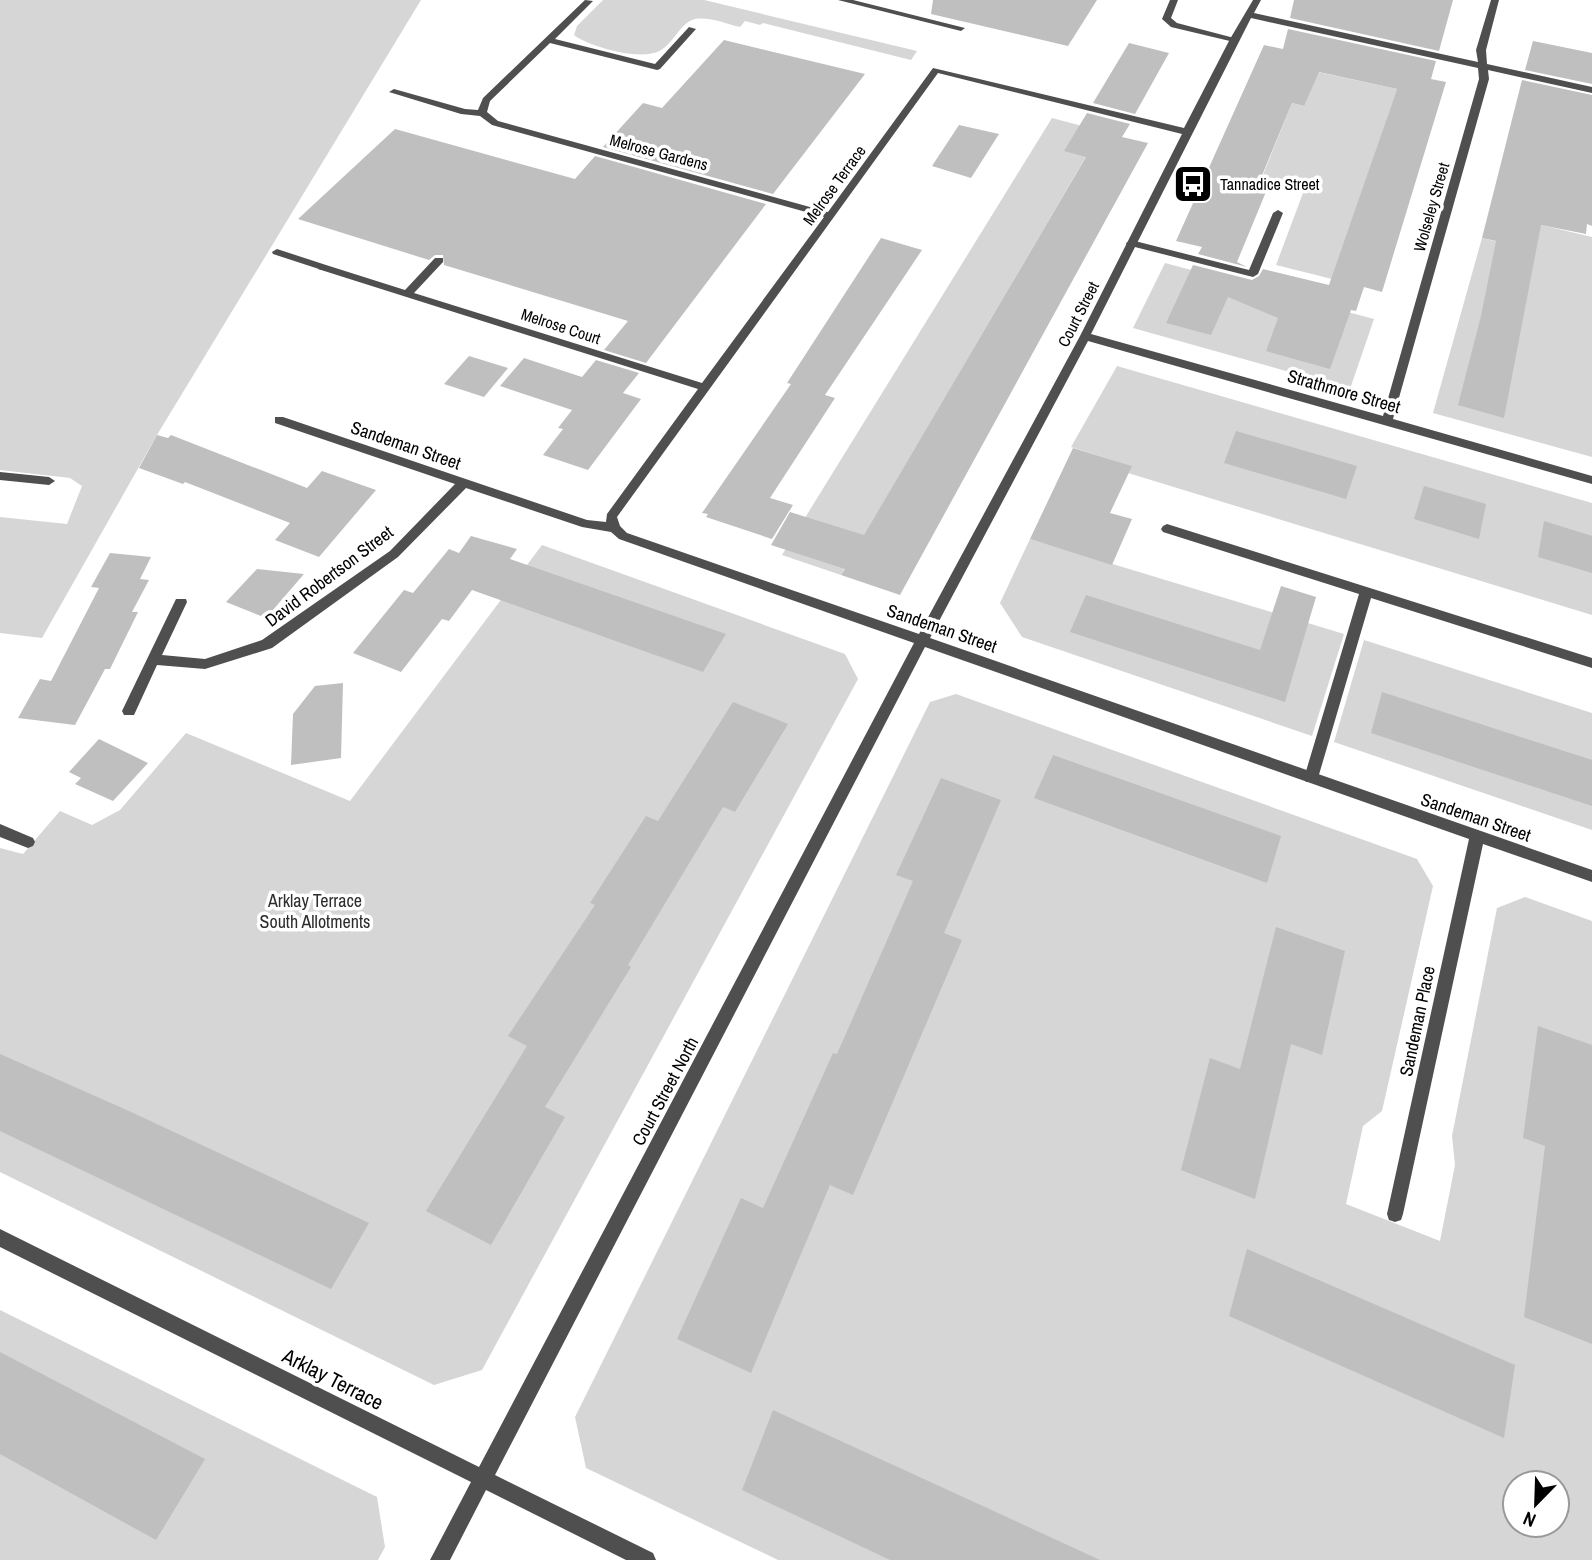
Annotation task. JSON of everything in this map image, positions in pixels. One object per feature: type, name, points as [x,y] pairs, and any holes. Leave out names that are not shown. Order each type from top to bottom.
[{"type":"street","points":[[842,0],[961,28]]},
{"type":"street","points":[[1174,0],[1166,19],[1174,25],[1234,39]]},
{"type":"street","name":"Court Street","points":[[923,639],[1085,336],[1186,132],[1257,0]]},
{"type":"street","name":"Wolseley Street","points":[[1387,421],[1484,79],[1482,50],[1495,0]]},
{"type":"street","points":[[482,113],[486,100],[589,1]]},
{"type":"street","points":[[1250,15],[1592,90]]},
{"type":"street","points":[[549,40],[657,67],[692,29]]},
{"type":"street","name":"Melrose Terrace","points":[[614,528],[611,517],[936,70],[1186,132]]},
{"type":"street","name":"Melrose Gardens","points":[[394,92],[464,112],[482,113],[495,123],[831,216]]},
{"type":"street","points":[[1132,243],[1253,274],[1278,212]]},
{"type":"street","name":"Melrose Court","points":[[277,252],[706,388]]},
{"type":"street","points":[[407,294],[439,260]]},
{"type":"street","name":"Strathmore Street","points":[[1085,336],[1592,480]]},
{"type":"street","name":"Sandeman Street","points":[[279,420],[586,524],[614,528],[623,536],[923,639],[1592,876]]},
{"type":"street","points":[[0,476],[49,481]]},
{"type":"street","name":"David Robertson Street","points":[[154,660],[205,664],[267,643],[394,554],[463,483]]},
{"type":"street","points":[[1167,529],[1592,663]]},
{"type":"street","points":[[1311,778],[1366,592]]},
{"type":"street","points":[[129,711],[181,602]]},
{"type":"street","name":"Court Street North","points":[[440,1560],[923,639]]},
{"type":"street","points":[[0,830],[28,842]]},
{"type":"street","name":"Sandeman Place","points":[[1395,1214],[1477,836]]},
{"type":"street","name":"Arklay Terrace","points":[[0,1237],[646,1560]]},
{"type":"green space","points":[[0,0],[421,0],[157,435],[42,638],[0,633],[0,517],[67,524],[82,486],[70,478],[0,470]]},
{"type":"green space","points":[[603,0],[704,0],[917,51],[911,60],[763,23],[760,25],[745,21],[740,27],[716,20],[698,19],[688,22],[661,50],[642,54],[617,52],[574,35],[577,26]]},
{"type":"green space","points":[[1304,69],[1397,89],[1332,279],[1276,265],[1303,193],[1260,182],[1292,103],[1304,106]]},
{"type":"green space","points":[[1052,118],[1101,131],[841,575],[782,555]]},
{"type":"green space","points":[[1537,224],[1592,237],[1592,457],[1433,413],[1482,238],[1531,250]]},
{"type":"green space","points":[[1165,263],[1374,319],[1350,389],[1133,328]]},
{"type":"green space","points":[[1117,366],[1592,503],[1592,615],[1128,473],[1131,466],[1071,447]]},
{"type":"green space","points":[[1030,539],[1344,634],[1312,736],[1022,637],[1000,603]]},
{"type":"green space","name":"Arklay Terrace South Allotments","points":[[542,545],[845,654],[858,679],[482,1370],[434,1385],[0,1172],[0,848],[23,854],[60,811],[92,825],[120,810],[186,733],[350,801]]},
{"type":"green space","points":[[1364,640],[1592,713],[1592,830],[1334,742]]},
{"type":"green space","points":[[956,694],[1417,859],[1433,886],[1382,1111],[1363,1126],[1346,1204],[1440,1241],[1455,1165],[1452,1136],[1497,908],[1525,897],[1592,921],[1592,1560],[778,1560],[586,1468],[575,1417],[930,702]]},
{"type":"green space","points":[[0,1310],[377,1497],[385,1547],[378,1560],[0,1560]]},
{"type":"building","points":[[933,0],[1097,0],[1068,46],[931,14]]},
{"type":"building","points":[[1294,0],[1453,0],[1439,51],[1290,18]]},
{"type":"building","points":[[1288,29],[1436,61],[1431,79],[1446,82],[1382,292],[1364,287],[1356,311],[1351,310],[1330,369],[1266,351],[1278,318],[1228,297],[1211,335],[1166,323],[1193,265],[1252,280],[1259,276],[1263,269],[1329,285],[1397,89],[1319,72],[1304,106],[1292,103],[1258,185],[1268,187],[1237,262],[1247,267],[1198,254],[1202,247],[1176,241],[1264,45],[1283,49]]},
{"type":"building","points":[[724,40],[865,74],[773,194],[603,147],[643,103],[662,108]]},
{"type":"building","points":[[1533,41],[1592,53],[1592,84],[1525,70]]},
{"type":"building","points":[[1129,43],[1169,53],[1135,114],[1093,103]]},
{"type":"building","points":[[1522,80],[1592,95],[1592,226],[1587,224],[1586,234],[1541,225],[1504,418],[1458,405],[1481,316],[1496,241],[1482,238]]},
{"type":"building","points":[[1087,113],[1130,124],[1122,137],[1148,143],[900,595],[841,575],[845,569],[771,545],[790,512],[864,535],[1086,157],[1064,151]]},
{"type":"building","points":[[959,125],[999,134],[971,178],[932,166]]},
{"type":"building","points":[[395,129],[575,179],[595,156],[766,204],[646,363],[604,350],[628,321],[444,265],[443,255],[435,255],[429,260],[298,219]]},
{"type":"building","points":[[881,238],[922,250],[825,395],[835,398],[770,498],[793,505],[772,539],[706,517],[708,514],[702,513],[791,384],[787,383]]},
{"type":"building","points":[[469,356],[508,368],[484,397],[444,384]]},
{"type":"building","points":[[524,358],[582,377],[596,360],[639,373],[623,393],[641,399],[588,470],[543,455],[563,429],[558,428],[572,410],[500,386]]},
{"type":"building","points":[[1236,431],[1357,466],[1346,499],[1224,463]]},
{"type":"building","points":[[157,435],[168,438],[171,435],[307,488],[322,471],[376,490],[319,557],[275,540],[290,523],[185,482],[183,484],[139,468]]},
{"type":"building","points":[[1073,448],[1132,466],[1110,513],[1132,519],[1112,565],[1030,539]]},
{"type":"building","points":[[1424,486],[1486,504],[1479,539],[1414,519]]},
{"type":"building","points":[[1544,521],[1592,536],[1592,573],[1538,557]]},
{"type":"building","points":[[471,536],[517,549],[510,559],[726,634],[703,672],[472,590],[449,621],[442,619],[401,672],[353,653],[404,590],[413,593],[449,549],[459,553]]},
{"type":"building","points":[[110,553],[151,557],[140,579],[149,580],[132,612],[138,612],[110,669],[105,669],[75,725],[18,718],[40,679],[51,681],[99,588],[91,587]]},
{"type":"building","points":[[257,569],[304,574],[266,618],[226,602]]},
{"type":"building","points":[[1281,586],[1316,597],[1285,702],[1070,632],[1086,595],[1260,650]]},
{"type":"building","points":[[343,683],[341,758],[291,765],[293,714],[315,686]]},
{"type":"building","points":[[1382,692],[1592,760],[1592,806],[1371,733]]},
{"type":"building","points":[[733,702],[788,724],[735,812],[723,807],[628,965],[631,967],[545,1107],[565,1117],[491,1245],[426,1211],[527,1046],[508,1036],[595,905],[590,903],[646,816],[658,821]]},
{"type":"building","points":[[99,739],[148,763],[113,801],[75,784],[81,778],[69,772]]},
{"type":"building","points":[[1053,755],[1281,836],[1267,883],[1034,798]]},
{"type":"building","points":[[941,778],[1001,800],[944,933],[962,940],[853,1195],[830,1185],[751,1373],[677,1339],[741,1198],[763,1208],[833,1053],[837,1054],[913,881],[896,875]]},
{"type":"building","points":[[1276,927],[1345,951],[1322,1055],[1291,1044],[1255,1199],[1181,1170],[1210,1058],[1240,1069]]},
{"type":"building","points":[[1538,1026],[1592,1045],[1592,1344],[1524,1317],[1545,1146],[1523,1138]]},
{"type":"building","points":[[0,1054],[369,1223],[331,1289],[0,1131]]},
{"type":"building","points":[[1247,1249],[1515,1365],[1504,1438],[1229,1316]]},
{"type":"building","points":[[0,1352],[205,1459],[156,1540],[0,1454]]},
{"type":"building","points":[[773,1410],[1100,1560],[890,1560],[742,1490]]},
{"type":"place","name":"Tannadice Street","points":[[1193,184]]}]
